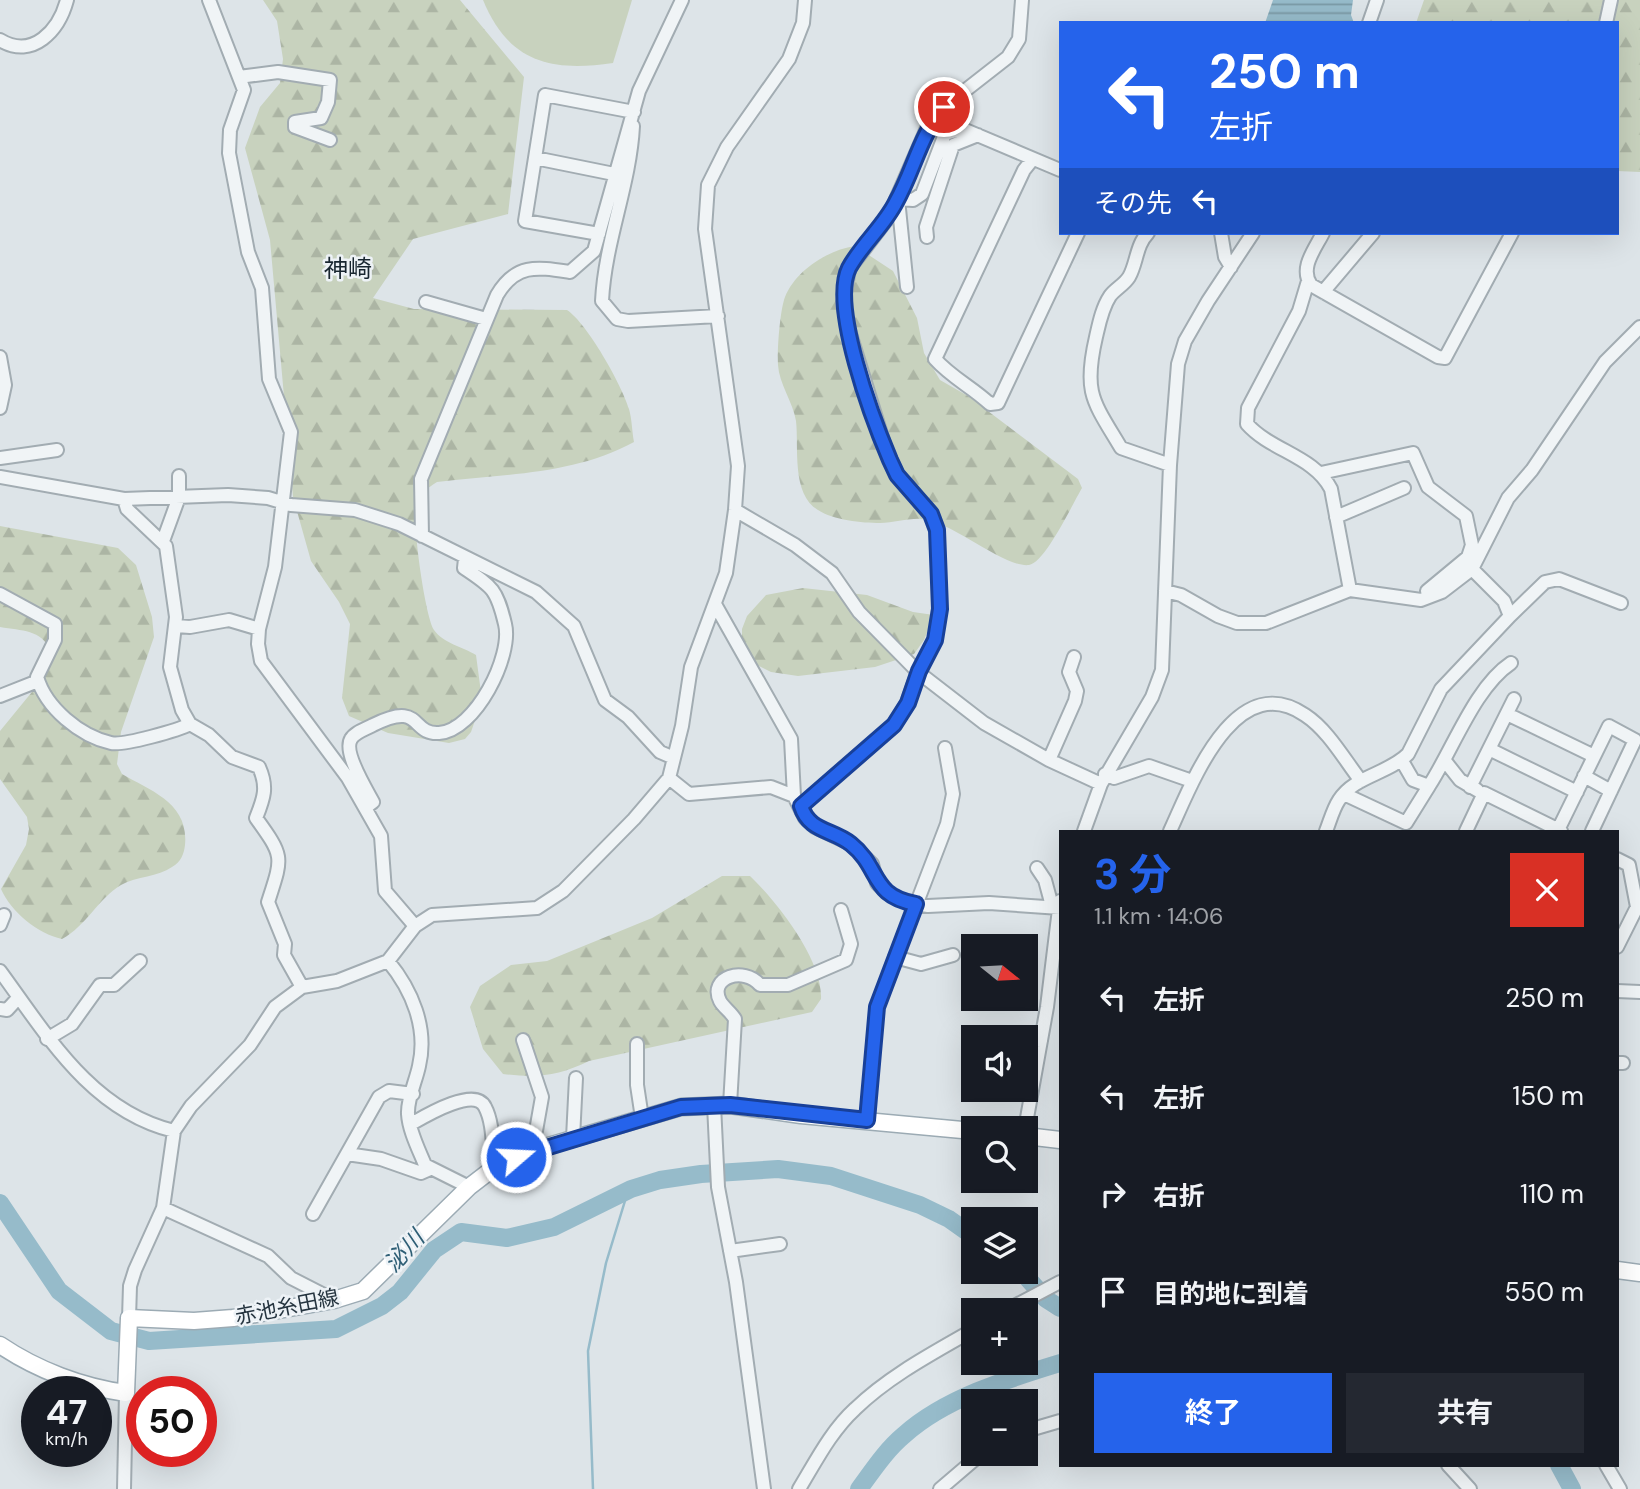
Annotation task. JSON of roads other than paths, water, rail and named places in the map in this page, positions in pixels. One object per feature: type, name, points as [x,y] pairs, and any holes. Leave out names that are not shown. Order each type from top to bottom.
[{"type":"main road","name":"赤池糸田線","points":[[128,1321],[233,1318],[334,1300],[363,1291],[469,1187],[495,1167],[536,1149],[681,1107],[722,1105],[961,1129]]},
{"type":"main road","points":[[1038,1137],[1059,1140]]},
{"type":"main road","points":[[1619,1270],[1640,1273]]},
{"type":"main road","points":[[126,1376],[128,1321]]},
{"type":"main road","points":[[0,1346],[51,1373],[126,1393]]},
{"type":"street","points":[[0,40],[14,47],[37,43],[52,33],[62,20],[67,0]]},
{"type":"street","points":[[209,0],[244,90],[230,130],[229,153],[248,252],[262,288],[269,379],[291,432],[275,567],[259,628],[261,662],[327,748],[365,808],[381,836],[385,891],[415,926]]},
{"type":"street","points":[[422,536],[421,479],[486,319],[504,283],[531,267],[570,272],[594,251],[639,91],[682,0]]},
{"type":"street","points":[[128,1321],[130,1286],[163,1208],[174,1131],[191,1106],[250,1045],[275,1007],[302,987],[337,981],[388,961],[415,926],[432,915],[537,908],[564,891],[634,819],[669,778],[691,667],[716,606],[726,573],[738,466],[705,229],[708,185],[727,147],[789,59],[803,23],[805,0]]},
{"type":"street","points":[[797,801],[894,725],[908,703],[919,671],[935,640],[940,609],[937,530],[931,514],[897,475],[890,460],[854,353],[843,305],[849,269],[888,218],[928,126],[944,107],[1009,57],[1019,39],[1022,0]]},
{"type":"street","points":[[1370,21],[1377,0]]},
{"type":"street","points":[[1606,21],[1611,0]]},
{"type":"street","points":[[239,77],[278,72],[330,80],[328,102],[321,118],[295,122],[295,127],[330,140]]},
{"type":"street","points":[[599,234],[525,221],[545,95],[634,113]]},
{"type":"street","points":[[634,113],[632,144],[610,243],[602,301],[617,319],[628,321],[718,316]]},
{"type":"street","points":[[898,199],[913,200],[922,194],[945,134],[963,129],[1059,170]]},
{"type":"street","points":[[927,237],[926,227],[953,145],[978,135]]},
{"type":"street","points":[[534,158],[614,174]]},
{"type":"street","points":[[1032,160],[1024,170],[935,359],[953,379],[974,389],[990,404],[998,403],[1077,235]]},
{"type":"street","points":[[898,199],[907,286]]},
{"type":"street","points":[[1147,235],[1139,247],[1127,281],[1110,296],[1099,323],[1089,366],[1088,387],[1093,402],[1121,448],[1170,465]]},
{"type":"street","points":[[1221,235],[1225,257],[1231,267]]},
{"type":"street","points":[[1084,830],[1103,779],[1152,697],[1162,670],[1170,465],[1178,364],[1185,341],[1252,235]]},
{"type":"street","points":[[1322,235],[1306,268],[1308,281],[1299,311],[1248,408],[1247,424],[1259,438],[1321,473],[1331,489],[1350,590]]},
{"type":"street","points":[[1323,292],[1371,235]]},
{"type":"street","points":[[1308,281],[1438,357],[1445,358],[1511,235]]},
{"type":"street","points":[[426,302],[486,319]]},
{"type":"street","points":[[1165,591],[1181,594],[1218,616],[1247,623],[1266,623],[1350,590],[1395,598],[1425,598],[1443,592],[1472,569],[1508,498],[1532,470],[1605,362],[1640,327]]},
{"type":"street","points":[[0,356],[5,385],[0,408]]},
{"type":"street","points":[[0,458],[57,450]]},
{"type":"street","points":[[1321,473],[1413,453],[1428,487],[1466,516],[1472,545],[1468,557],[1427,591],[1425,598]]},
{"type":"street","points":[[179,476],[179,497],[163,541],[176,626],[170,667],[182,710],[190,724],[209,735],[232,757],[259,767],[265,781],[266,791],[256,818],[280,856],[280,866],[268,902],[285,944],[284,955],[302,987]]},
{"type":"street","points":[[0,477],[124,499],[228,495],[366,513],[422,536],[536,592],[574,626],[605,700],[628,717],[660,752],[674,758]]},
{"type":"street","points":[[1336,517],[1404,488]]},
{"type":"street","points":[[124,499],[127,509],[163,541]]},
{"type":"street","points":[[735,510],[795,545],[832,573],[859,612],[919,671],[984,723],[1049,760],[1103,779],[1149,766],[1192,781]]},
{"type":"street","points":[[365,808],[373,802],[349,754],[348,743],[353,736],[394,715],[414,718],[430,733],[441,733],[453,728],[485,701],[508,634],[496,592],[464,568],[465,559]]},
{"type":"street","points":[[1472,569],[1504,601],[1510,616]]},
{"type":"street","points":[[1326,830],[1344,794],[1361,781],[1402,761],[1441,689],[1545,582],[1559,579],[1621,603]]},
{"type":"street","points":[[0,594],[55,624],[55,640],[43,660],[38,681],[55,710],[82,730],[114,744],[190,724]]},
{"type":"street","points":[[716,606],[791,739],[797,801],[805,818],[815,827],[851,844],[872,864],[877,883],[887,893],[916,904],[1058,905]]},
{"type":"street","points":[[176,626],[190,628],[229,620],[259,628]]},
{"type":"street","points":[[1049,760],[1075,701],[1077,691],[1069,672],[1074,657]]},
{"type":"street","points":[[1344,794],[1406,823],[1445,761],[1483,691],[1498,672],[1511,663]]},
{"type":"street","points":[[0,696],[38,681]]},
{"type":"street","points":[[1470,787],[1514,699]]},
{"type":"street","points":[[1170,830],[1192,781],[1214,742],[1232,722],[1261,707],[1281,706],[1306,715],[1320,727],[1361,781]]},
{"type":"street","points":[[1507,714],[1594,756]]},
{"type":"street","points":[[1559,830],[1609,726],[1635,740],[1591,830]]},
{"type":"street","points":[[867,1120],[877,1007],[947,824],[953,794],[945,748]]},
{"type":"street","points":[[1489,749],[1577,792]]},
{"type":"street","points":[[1402,761],[1413,780],[1429,786]]},
{"type":"street","points":[[1445,761],[1460,780],[1470,787],[1557,830]]},
{"type":"street","points":[[1584,776],[1611,790]]},
{"type":"street","points":[[669,778],[689,794],[771,787],[797,801]]},
{"type":"street","points":[[1466,830],[1484,793]]},
{"type":"street","points":[[1619,860],[1629,865],[1637,907],[1619,943]]},
{"type":"street","points":[[1027,1116],[1041,1041],[1058,905],[1037,868]]},
{"type":"street","points":[[764,1489],[730,1251],[718,1187],[716,1156],[736,1019],[720,1003],[718,992],[727,977],[742,974],[753,976],[760,985],[788,985],[846,960],[851,944],[841,910]]},
{"type":"street","points":[[895,957],[921,964],[953,955]]},
{"type":"street","points":[[47,1040],[72,1024],[100,985],[114,985],[141,961]]},
{"type":"street","points":[[388,961],[411,998],[421,1025],[423,1049],[408,1113],[425,1166],[469,1187]]},
{"type":"street","points":[[0,971],[47,1040],[107,1101],[127,1113],[174,1131]]},
{"type":"street","points":[[1619,990],[1640,992]]},
{"type":"street","points":[[0,1009],[7,1010],[18,998]]},
{"type":"street","points":[[523,1040],[542,1097],[534,1142],[536,1149]]},
{"type":"street","points":[[637,1044],[637,1085],[642,1118]]},
{"type":"street","points":[[573,1138],[576,1078]]},
{"type":"street","points":[[313,1214],[379,1097],[389,1091],[413,1094]]},
{"type":"street","points":[[411,1124],[467,1098],[478,1100],[486,1109],[495,1167]]},
{"type":"street","points":[[347,1154],[381,1159],[421,1172],[430,1169]]},
{"type":"street","points":[[163,1208],[268,1256],[291,1279],[334,1300]]},
{"type":"street","points":[[730,1251],[780,1244]]},
{"type":"street","points":[[1029,1298],[1058,1283]]},
{"type":"street","points":[[799,1489],[831,1436],[855,1409],[911,1366],[961,1337]]},
{"type":"street","points":[[124,1489],[126,1393]]},
{"type":"street","points":[[1038,1427],[1059,1421]]},
{"type":"street","points":[[940,1489],[967,1466]]},
{"type":"street","points":[[1450,1467],[1470,1489]]},
{"type":"street","points":[[1607,1467],[1620,1489]]},
{"type":"water","points":[[1273,0],[1353,0],[1351,15],[1353,21],[1266,21]]},
{"type":"waterway","name":"泌川","points":[[0,1203],[59,1291],[111,1331],[149,1341],[336,1329],[382,1306],[400,1292],[434,1250],[461,1232],[507,1238],[554,1227],[631,1189],[660,1180],[701,1174],[778,1169],[831,1176],[920,1205],[961,1228]]},
{"type":"waterway","points":[[593,1489],[588,1351],[606,1263],[628,1191]]},
{"type":"waterway","name":"泌川","points":[[1033,1284],[1046,1299],[1059,1307]]},
{"type":"waterway","points":[[859,1489],[897,1441],[938,1410],[978,1391],[1059,1363]]},
{"type":"waterway","points":[[1560,1467],[1572,1489]]},
{"type":"district","name":"神崎","points":[[348,269]]}]
